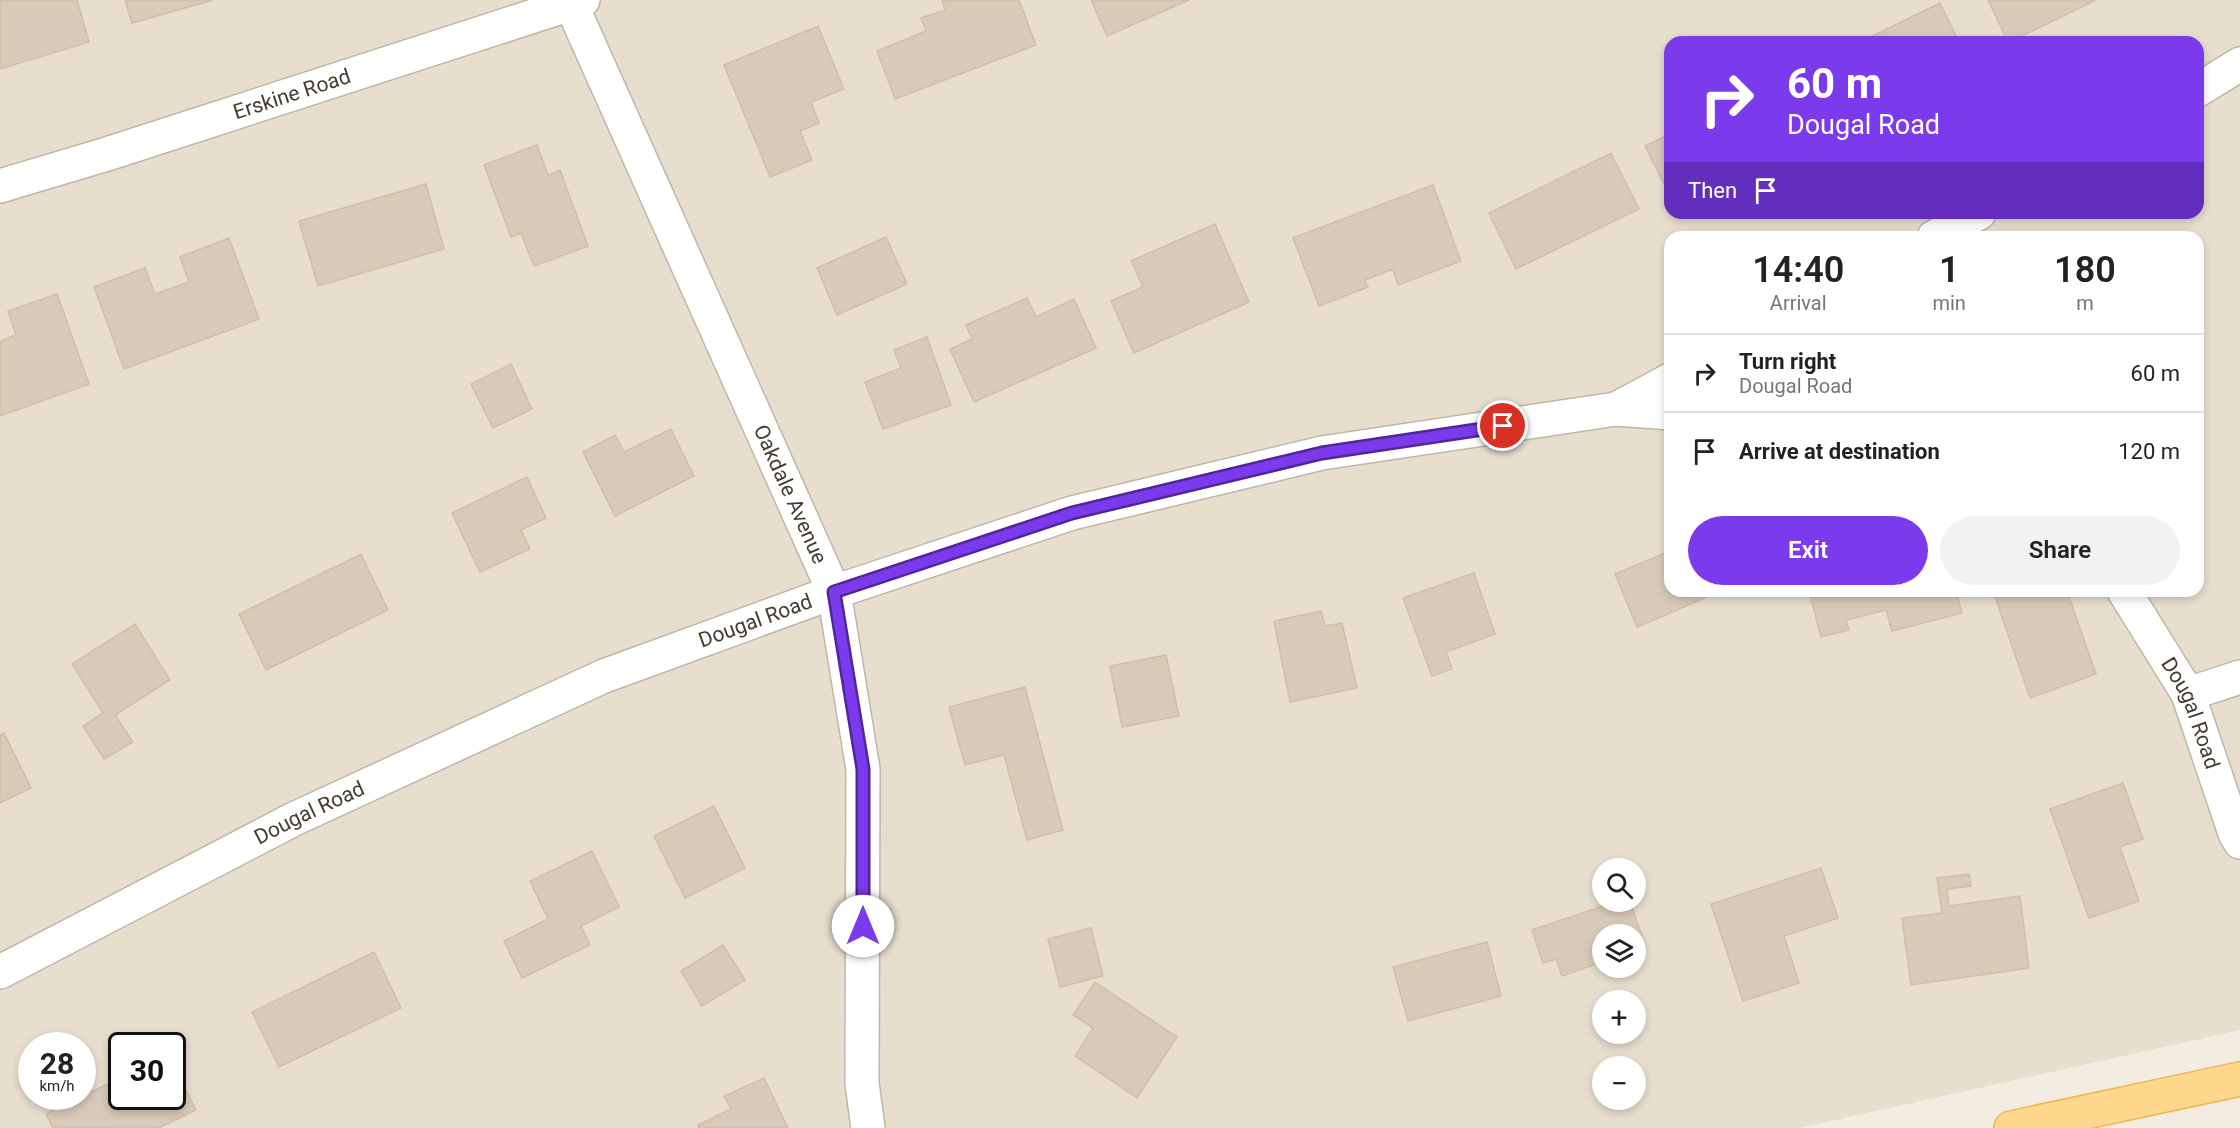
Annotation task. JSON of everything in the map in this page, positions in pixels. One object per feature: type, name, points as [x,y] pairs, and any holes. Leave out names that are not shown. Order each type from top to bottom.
[{"type":"main road","points":[[2011,1128],[2240,1079]]},
{"type":"street","name":"Erskine Road","points":[[0,186],[107,154],[577,2]]},
{"type":"street","name":"Oakdale Avenue","points":[[577,2],[834,592],[863,769],[862,1083],[868,1128]]},
{"type":"street","points":[[2204,86],[2240,64]]},
{"type":"street","points":[[1945,231],[1968,219]]},
{"type":"street","points":[[1616,409],[1664,383]]},
{"type":"street","name":"Dougal Road","points":[[0,972],[294,819],[604,676],[834,592],[1072,513],[1322,453],[1616,409],[1664,413]]},
{"type":"street","name":"Dougal Road","points":[[2128,597],[2188,694],[2240,842]]},
{"type":"street","points":[[2188,694],[2240,677]]},
{"type":"shaded area","points":[[0,0],[2240,0],[2240,1030],[1799,1128],[0,1128]]},
{"type":"building","points":[[0,0],[77,0],[89,42],[0,69]]},
{"type":"building","points":[[125,0],[213,0],[132,23]]},
{"type":"building","points":[[942,0],[1019,0],[1036,45],[895,99],[877,51],[926,31],[921,18],[945,10]]},
{"type":"building","points":[[1091,0],[1189,0],[1107,36]]},
{"type":"building","points":[[1988,0],[2096,0],[2022,36],[2005,36]]},
{"type":"building","points":[[1940,3],[1956,36],[1872,36]]},
{"type":"building","points":[[818,26],[844,89],[811,102],[819,123],[800,131],[812,160],[770,177],[724,65]]},
{"type":"building","points":[[1664,137],[1664,184],[1645,146]]},
{"type":"building","points":[[537,145],[548,175],[560,170],[588,246],[534,266],[521,233],[511,237],[484,165]]},
{"type":"building","points":[[1611,153],[1639,209],[1516,269],[1489,213]]},
{"type":"building","points":[[426,184],[444,249],[318,286],[299,221]]},
{"type":"building","points":[[1433,185],[1461,261],[1398,285],[1393,269],[1365,280],[1368,287],[1319,306],[1293,238]]},
{"type":"building","points":[[1215,224],[1249,302],[1134,353],[1111,301],[1143,287],[1131,261]]},
{"type":"building","points":[[886,237],[907,284],[837,315],[817,268]]},
{"type":"building","points":[[229,238],[259,319],[124,369],[94,287],[145,268],[155,294],[189,282],[180,257]]},
{"type":"building","points":[[57,294],[89,384],[0,416],[0,341],[16,335],[8,311]]},
{"type":"building","points":[[1027,298],[1036,317],[1074,299],[1096,348],[974,402],[950,349],[972,339],[966,325]]},
{"type":"building","points":[[927,337],[951,405],[883,429],[865,382],[901,368],[894,350]]},
{"type":"building","points":[[511,364],[532,409],[493,428],[471,384]]},
{"type":"building","points":[[671,429],[694,476],[615,516],[583,452],[615,435],[624,452]]},
{"type":"building","points":[[527,477],[546,518],[521,530],[530,549],[480,572],[452,513]]},
{"type":"building","points":[[361,554],[388,610],[266,670],[239,614]]},
{"type":"building","points":[[1664,554],[1664,597],[1705,598],[1637,627],[1615,574]]},
{"type":"building","points":[[1474,573],[1495,634],[1446,652],[1452,669],[1432,676],[1403,598]]},
{"type":"building","points":[[1811,597],[1958,597],[1962,613],[1892,631],[1886,610],[1846,620],[1849,630],[1821,637]]},
{"type":"building","points":[[1995,597],[2069,597],[2096,674],[2030,698]]},
{"type":"building","points":[[1321,611],[1325,626],[1342,623],[1357,688],[1290,702],[1274,621]]},
{"type":"building","points":[[135,624],[170,680],[115,715],[133,742],[104,759],[83,726],[103,713],[72,664]]},
{"type":"building","points":[[1166,655],[1179,716],[1122,727],[1110,666]]},
{"type":"building","points":[[1025,687],[1063,830],[1027,840],[1004,755],[965,765],[949,707]]},
{"type":"building","points":[[4,733],[31,788],[0,803],[0,735]]},
{"type":"building","points":[[2123,783],[2143,839],[2120,847],[2139,901],[2089,918],[2050,809]]},
{"type":"building","points":[[714,806],[745,868],[685,898],[654,836]]},
{"type":"building","points":[[592,851],[619,907],[581,926],[590,945],[522,978],[504,941],[548,919],[530,881]]},
{"type":"building","points":[[1821,868],[1838,918],[1784,936],[1799,983],[1743,1001],[1711,904]]},
{"type":"building","points":[[1969,874],[1971,886],[1947,889],[1949,906],[2020,896],[2029,968],[1911,985],[1902,918],[1942,913],[1937,878]]},
{"type":"building","points":[[1592,910],[1592,912],[1634,912],[1638,924],[1592,924],[1592,966],[1562,976],[1556,959],[1543,963],[1532,930]]},
{"type":"building","points":[[1091,928],[1103,976],[1060,987],[1048,939]]},
{"type":"building","points":[[1487,942],[1501,996],[1408,1021],[1393,967]]},
{"type":"building","points":[[723,945],[745,980],[702,1006],[681,971]]},
{"type":"building","points":[[374,952],[401,1008],[279,1067],[252,1012]]},
{"type":"building","points":[[1095,982],[1177,1037],[1137,1098],[1075,1056],[1093,1028],[1073,1015]]},
{"type":"building","points":[[764,1078],[788,1128],[699,1128],[698,1125],[731,1109],[724,1096]]},
{"type":"building","points":[[108,1084],[108,1110],[186,1110],[186,1090],[196,1110],[159,1128],[53,1128],[46,1114],[54,1110],[96,1110],[96,1090]]},
{"type":"route","points":[[863,926],[863,769],[834,592],[1072,513],[1322,453],[1503,426]]}]
